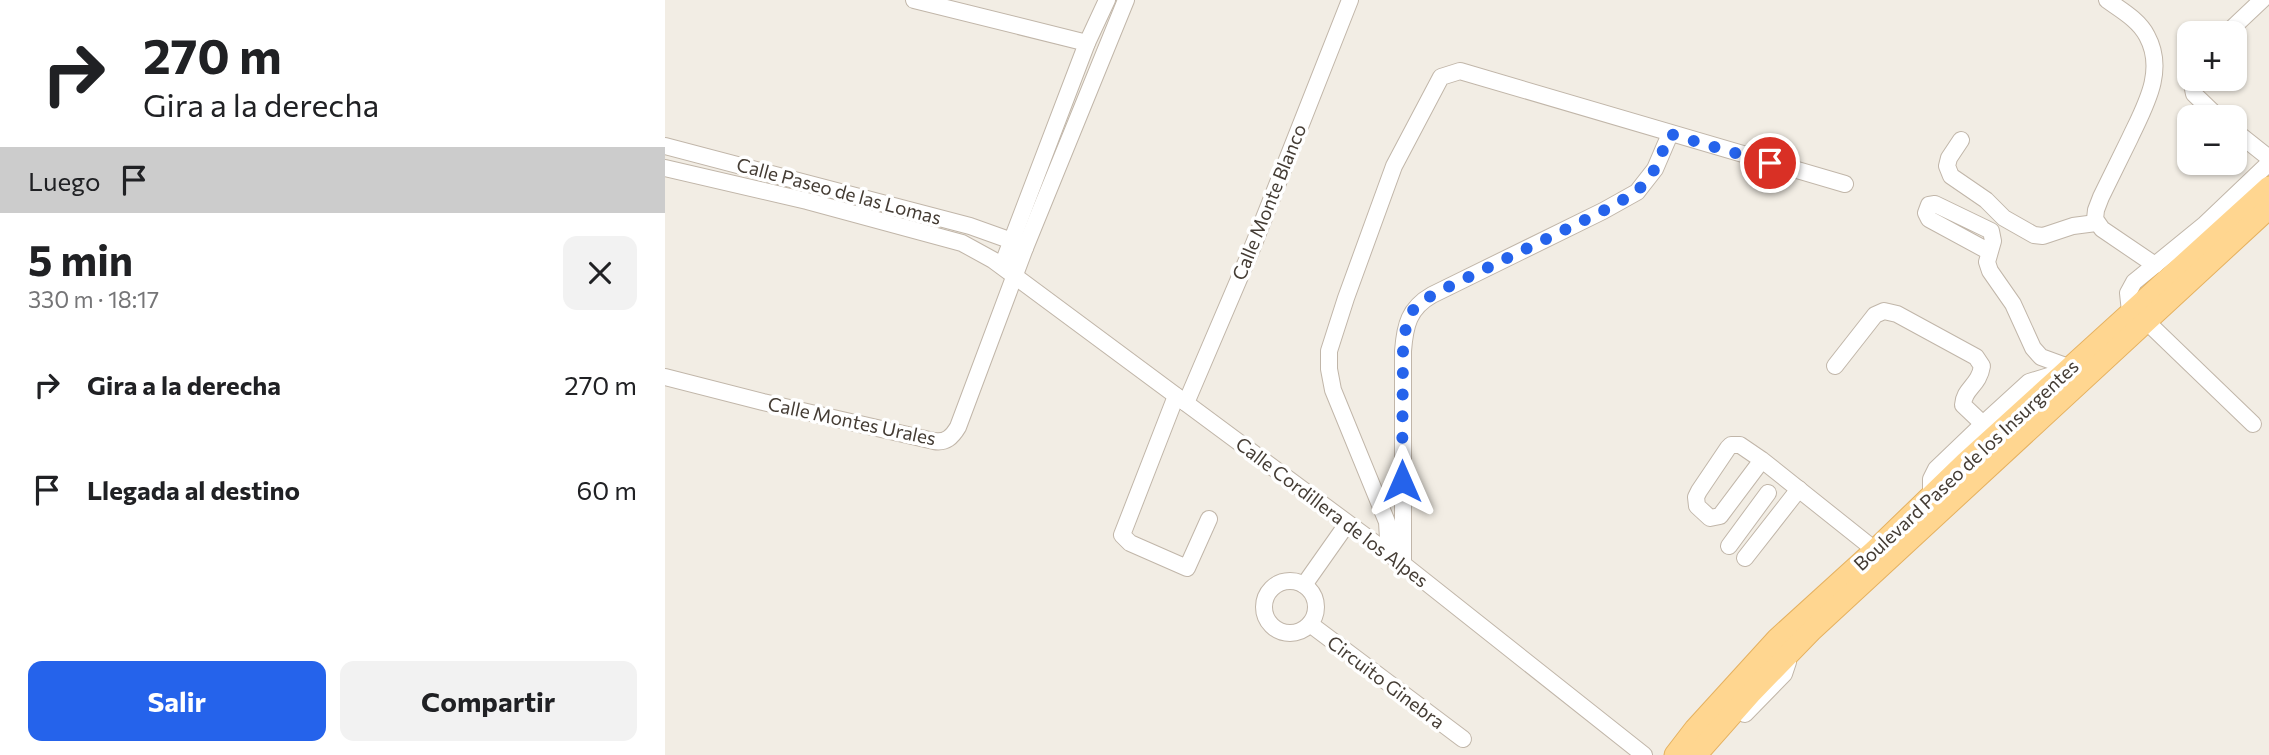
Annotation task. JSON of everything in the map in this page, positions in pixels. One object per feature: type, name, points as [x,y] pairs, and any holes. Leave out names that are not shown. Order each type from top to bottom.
[{"type":"main road","name":"Boulevard Paseo de los Insurgentes","points":[[1696,755],[1789,653],[2259,196]]},
{"type":"main road","name":"Boulevard Paseo de los Insurgentes","points":[[1675,755],[1777,639],[2069,369],[2137,316]]},
{"type":"street","points":[[914,0],[1087,43]]},
{"type":"street","points":[[1008,271],[1087,43],[1107,0]]},
{"type":"street","points":[[1018,245],[1126,0]]},
{"type":"street","name":"Calle Monte Blanco","points":[[1209,519],[1188,568],[1131,542],[1122,535],[1181,399],[1253,246],[1350,0]]},
{"type":"street","points":[[2107,0],[2137,22],[2147,34],[2155,73],[2147,103],[2096,210],[2096,223],[2155,265]]},
{"type":"street","points":[[2240,21],[2262,0]]},
{"type":"street","points":[[1396,560],[1387,522],[1333,390],[1329,351],[1394,166],[1441,77],[1460,71],[1845,184]]},
{"type":"street","points":[[2193,91],[2205,105]]},
{"type":"street","points":[[1396,560],[1403,351],[1406,326],[1412,311],[1432,295],[1637,192],[1655,169],[1670,134]]},
{"type":"street","points":[[1961,140],[1949,158],[1947,166],[1951,176],[1986,200],[2004,218],[2043,236],[2073,226],[2096,223]]},
{"type":"street","points":[[2247,143],[2269,165],[2259,196],[2204,225],[2134,282],[2127,293],[2137,316],[2253,424]]},
{"type":"street","name":"Calle Paseo de las Lomas","points":[[665,146],[970,226],[1018,245]]},
{"type":"street","name":"Calle Paseo de las Lomas","points":[[665,168],[807,201],[962,243],[1008,271]]},
{"type":"street","points":[[1988,251],[1990,271],[2013,304],[2033,348],[2041,357],[2069,369]]},
{"type":"street","name":"Calle Cordillera de los Alpes","points":[[1008,271],[1396,560],[1644,755]]},
{"type":"street","name":"Calle Montes Urales","points":[[665,377],[915,437],[946,441],[958,427],[1008,271]]},
{"type":"street","points":[[1835,366],[1875,315],[1884,312],[1897,314],[1976,357],[1982,366],[1980,377],[1963,397],[1963,405],[1983,424]]},
{"type":"street","points":[[1931,498],[1931,480],[1936,469],[1983,424],[2029,382],[2069,369]]},
{"type":"street","points":[[1762,460],[1720,516],[1710,518],[1705,515],[1696,502],[1699,491],[1728,448],[1740,444],[1762,460],[1799,489],[1875,550]]},
{"type":"street","points":[[1745,558],[1799,489]]},
{"type":"street","points":[[1729,545],[1768,493]]},
{"type":"street","points":[[1729,504],[1764,534]]},
{"type":"street","points":[[1304,585],[1347,524]]},
{"type":"street","name":"Circuito Ginebra","points":[[1290,581],[1304,585],[1311,592],[1316,605],[1310,624],[1297,632],[1282,631],[1270,622],[1265,608],[1268,593],[1275,586],[1290,581]]},
{"type":"street","name":"Circuito Ginebra","points":[[1310,624],[1463,740]]},
{"type":"street","points":[[1709,755],[1732,726],[1784,674],[1789,653]]},
{"type":"route","points":[[1402,481],[1404,336],[1412,311],[1423,300],[1620,203],[1637,192],[1655,169],[1670,134],[1770,163]]}]
